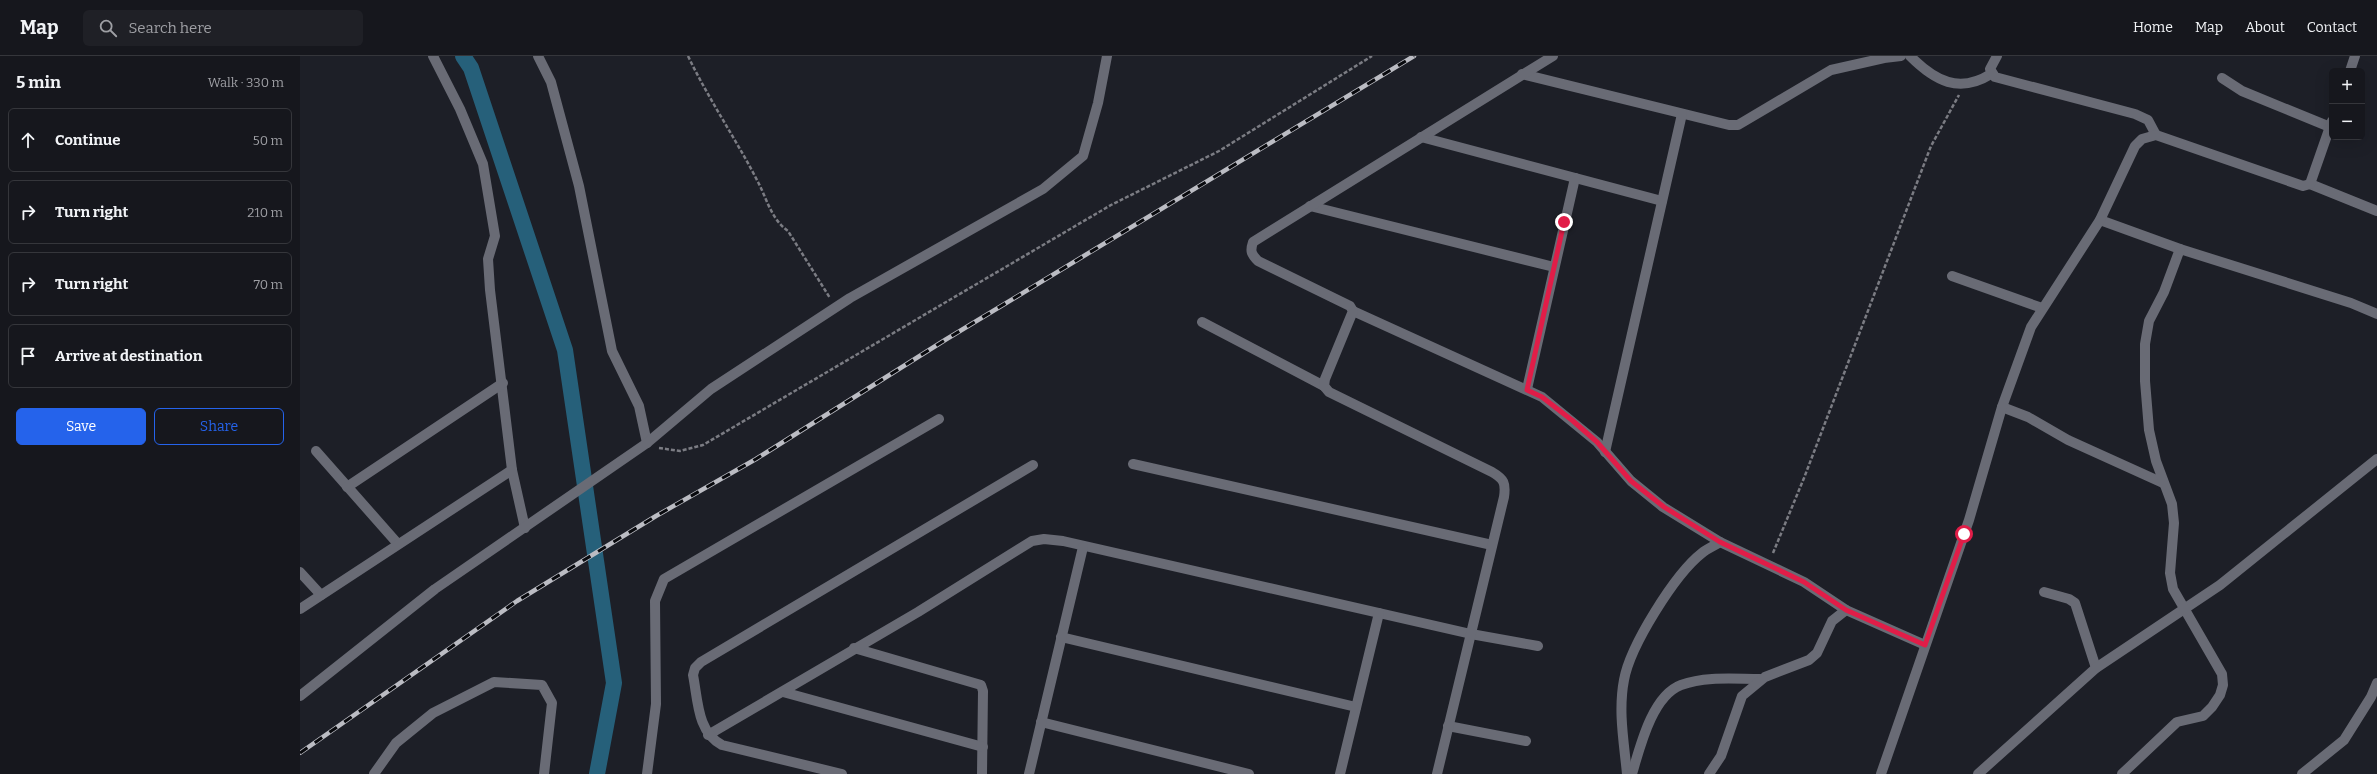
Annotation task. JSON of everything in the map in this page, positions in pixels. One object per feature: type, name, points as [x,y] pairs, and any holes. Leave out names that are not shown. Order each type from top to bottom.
[{"type":"street","points":[[433,56],[460,109],[483,164],[494,230],[494,240],[488,259],[512,470],[525,528]]},
{"type":"street","points":[[538,56],[551,82],[579,186],[612,351],[639,406],[647,443]]},
{"type":"street","points":[[300,696],[435,589],[525,528],[562,500],[647,443],[711,389],[836,307],[1043,189],[1084,156],[1098,104],[1107,56]]},
{"type":"street","points":[[1553,56],[1253,242],[1250,249],[1252,255],[1258,261],[1350,306],[1353,311],[1542,397],[1573,421],[1605,452],[1631,481],[1664,507],[1720,542],[1804,582],[1846,610],[1925,645]]},
{"type":"street","points":[[1522,74],[1682,114],[1729,125],[1738,125],[1831,70],[1884,58],[1901,56]]},
{"type":"street","points":[[1910,56],[1924,70],[1949,82],[1965,84],[1976,83],[1991,74]]},
{"type":"street","points":[[1991,74],[1990,69],[1997,56]]},
{"type":"street","points":[[2351,68],[2355,56]]},
{"type":"street","points":[[1991,74],[1995,77],[2142,116],[2152,125],[2156,135]]},
{"type":"street","points":[[2222,78],[2242,91],[2329,123]]},
{"type":"street","points":[[1605,452],[1682,114]]},
{"type":"street","points":[[2310,184],[2329,130]]},
{"type":"street","points":[[1881,774],[1969,520],[2002,407],[2031,327],[2100,220],[2135,146],[2142,139],[2156,135],[2296,185],[2310,184],[2377,211]]},
{"type":"street","points":[[1421,137],[1662,201]]},
{"type":"street","points":[[1527,390],[1575,178]]},
{"type":"street","points":[[1310,206],[1554,267]]},
{"type":"street","points":[[2100,220],[2180,249],[2351,303],[2377,314]]},
{"type":"street","points":[[2122,774],[2178,722],[2203,716],[2220,695],[2223,685],[2222,674],[2173,589],[2170,573],[2174,522],[2172,504],[2163,483],[2149,430],[2144,381],[2145,344],[2149,321],[2164,292],[2180,249]]},
{"type":"street","points":[[1952,276],[2042,308]]},
{"type":"street","points":[[1324,386],[1324,379],[1353,311]]},
{"type":"street","points":[[1202,322],[1324,386],[1329,392],[1502,478],[1505,484],[1504,497],[1437,774]]},
{"type":"street","points":[[347,487],[503,383]]},
{"type":"street","points":[[2002,407],[2028,417],[2068,440],[2163,483]]},
{"type":"street","points":[[647,774],[656,704],[656,600],[664,579],[939,419]]},
{"type":"street","points":[[316,451],[398,544]]},
{"type":"street","points":[[1978,774],[2096,668],[2220,585],[2377,459]]},
{"type":"street","points":[[1133,464],[1492,545]]},
{"type":"street","points":[[842,774],[722,745],[708,735],[704,727],[693,676],[695,668],[701,662],[1033,465]]},
{"type":"street","points":[[300,609],[512,470]]},
{"type":"street","points":[[708,735],[783,692],[854,648],[918,612],[1032,541],[1057,540],[1471,634],[1538,646]]},
{"type":"street","points":[[1627,774],[1621,722],[1624,679],[1631,658],[1646,628],[1676,583],[1701,554],[1720,542]]},
{"type":"street","points":[[1029,774],[1060,637],[1083,547]]},
{"type":"street","points":[[300,572],[321,595]]},
{"type":"street","points":[[2044,592],[2069,599],[2075,604],[2096,668]]},
{"type":"street","points":[[1632,774],[1653,715],[1672,690],[1680,686],[1711,680],[1760,679],[1809,660],[1817,653],[1832,621],[1846,610]]},
{"type":"street","points":[[1340,774],[1379,613]]},
{"type":"street","points":[[1060,637],[1356,707]]},
{"type":"street","points":[[854,648],[981,685],[984,691],[982,774]]},
{"type":"street","points":[[1708,774],[1721,756],[1739,701],[1760,679]]},
{"type":"street","points":[[374,774],[396,743],[433,712],[494,682],[542,685],[552,704],[544,774]]},
{"type":"street","points":[[2302,774],[2344,740],[2371,697],[2377,683]]},
{"type":"street","points":[[783,692],[983,747]]},
{"type":"street","points":[[1041,722],[1249,774]]},
{"type":"street","points":[[1448,726],[1526,741]]},
{"type":"path","points":[[688,56],[700,80],[759,183],[769,209],[782,226],[788,231],[836,307]]},
{"type":"path","points":[[647,443],[665,450],[680,451],[703,445],[1112,205],[1219,151],[1372,56]]},
{"type":"path","points":[[1768,565],[1804,478],[1931,146],[1965,84]]},
{"type":"waterway","points":[[463,56],[471,68],[565,350],[614,683],[597,774]]},
{"type":"railway","points":[[300,753],[517,601],[656,516],[756,459],[945,340],[1414,56]]},
{"type":"route","points":[[1564,222],[1527,390],[1542,397],[1573,421],[1597,442],[1631,481],[1664,507],[1720,542],[1804,582],[1846,610],[1889,631],[1925,645],[1964,534]]}]
